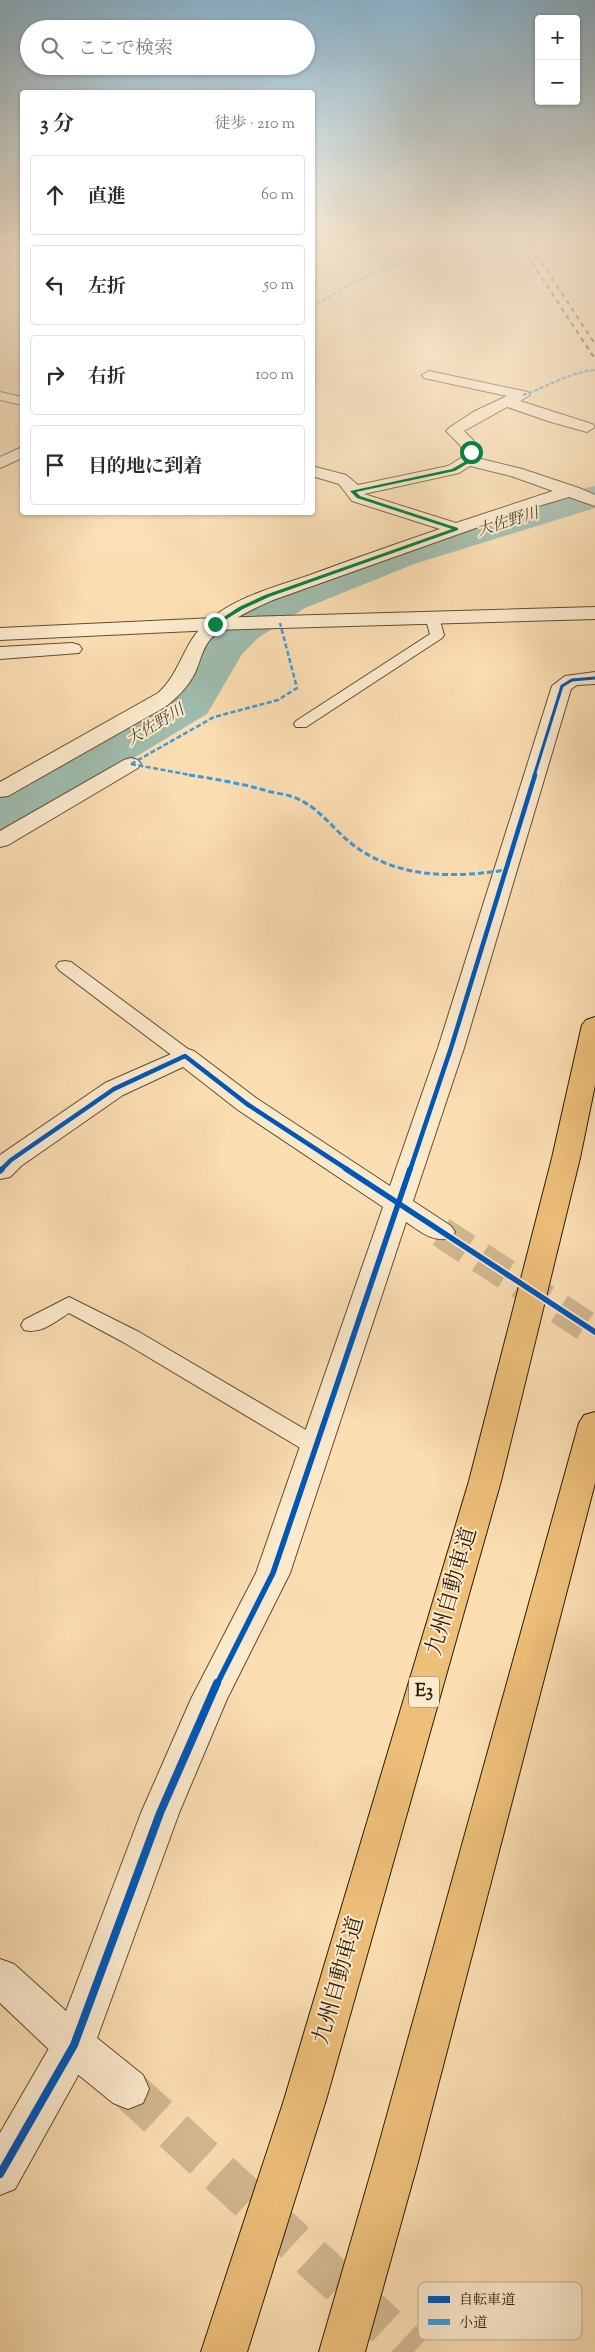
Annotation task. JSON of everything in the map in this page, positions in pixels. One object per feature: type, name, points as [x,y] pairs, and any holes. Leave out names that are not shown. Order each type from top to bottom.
[{"type":"highway","name":"九州自動車道","points":[[224,2352],[305,2100],[485,1481],[566,1158],[595,1025]]},
{"type":"highway","points":[[342,2352],[396,2162],[595,1424]]},
{"type":"street","points":[[429,375],[523,395],[505,401],[473,417],[454,432],[467,444],[471,452],[468,461]]},
{"type":"street","points":[[0,396],[20,401]]},
{"type":"street","points":[[505,401],[556,419],[586,426]]},
{"type":"street","points":[[0,463],[20,453]]},
{"type":"street","points":[[352,491],[444,472],[468,461],[516,472],[573,491],[595,501]]},
{"type":"street","points":[[315,472],[343,480],[351,485],[352,491],[358,497],[456,529]]},
{"type":"street","points":[[0,791],[158,703],[170,694],[182,678],[200,640],[215,624],[241,608],[267,596],[529,503],[573,491]]},
{"type":"street","points":[[0,634],[215,624],[595,613]]},
{"type":"street","points":[[0,653],[72,649]]},
{"type":"street","points":[[0,2174],[74,2045],[160,1813],[209,1699],[273,1573],[451,1048],[562,686],[572,680],[595,678]]},
{"type":"street","points":[[0,840],[131,764],[82,745]]},
{"type":"street","points":[[0,1171],[11,1160],[114,1089],[185,1056],[246,1104],[441,1232]]},
{"type":"street","points":[[0,1977],[74,2045],[128,2089]]},
{"type":"lane","points":[[301,724],[437,635],[432,618]]},
{"type":"lane","points":[[65,966],[185,1056]]},
{"type":"lane","points":[[32,1325],[69,1304],[131,1337],[315,1446]]},
{"type":"waterway","name":"大佐野川","points":[[0,818],[191,705],[224,648],[243,629],[291,599],[400,556],[572,502],[595,497]]},
{"type":"tunnel","points":[[441,1232],[595,1332]]},
{"type":"tunnel","points":[[128,2089],[414,2352]]},
{"type":"railway","points":[[589,350],[595,359]]},
{"type":"marked path","points":[[523,395],[549,386],[579,371],[595,370]]},
{"type":"marked path","points":[[131,764],[214,717],[278,700],[297,688],[280,623]]},
{"type":"marked path","points":[[131,764],[139,767],[237,783],[296,798],[328,820],[353,845],[388,865],[407,871],[426,874],[466,875],[506,870]]},
{"type":"cycle path","points":[[0,2174],[74,2045],[160,1813],[209,1699],[273,1573],[451,1048],[562,686],[572,680],[595,678]]},
{"type":"cycle path","points":[[0,1171],[11,1160],[114,1089],[185,1056],[247,1104],[595,1332]]},
{"type":"route","points":[[215,624],[241,608],[267,596],[456,529],[388,505],[358,497],[352,491],[453,470],[468,461],[471,452]]}]
